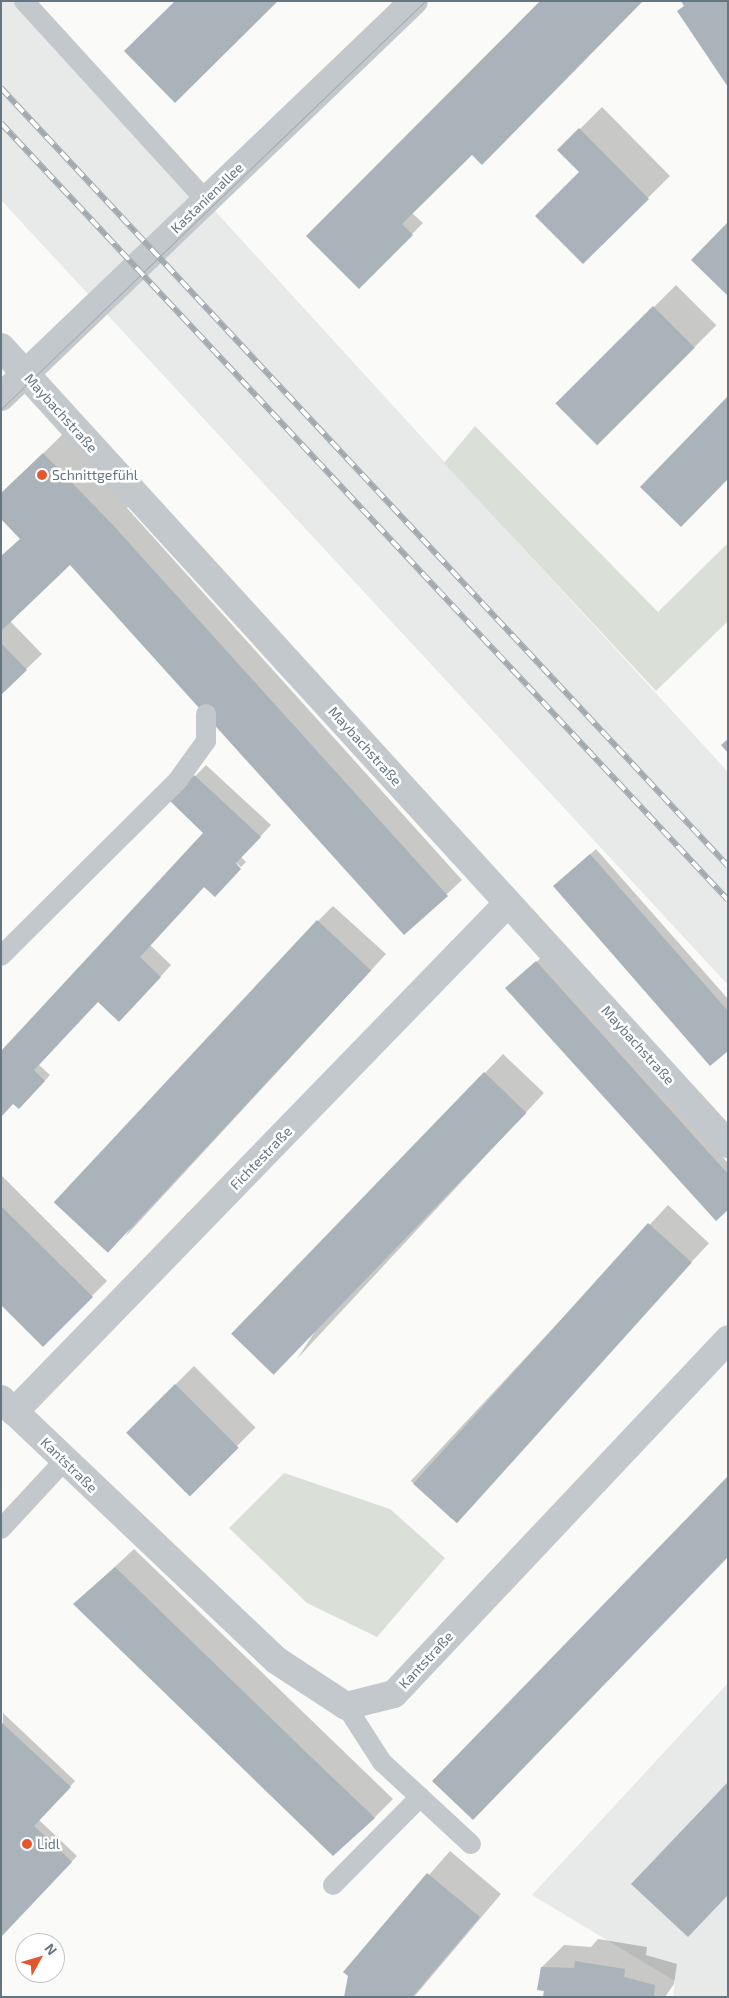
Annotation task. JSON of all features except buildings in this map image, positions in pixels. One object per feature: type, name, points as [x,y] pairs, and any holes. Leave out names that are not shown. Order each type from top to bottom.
[{"type":"street","name":"Kastanienallee","points":[[1,397],[205,199],[414,1]]},
{"type":"street","name":"Maybachstraße","points":[[1,348],[728,1144]]},
{"type":"street","name":"Fichtestraße","points":[[8,1406],[508,903]]},
{"type":"street","name":"Kantstraße","points":[[8,1406],[276,1660],[346,1706],[394,1694],[728,1340]]},
{"type":"lane","points":[[24,1],[205,199]]},
{"type":"lane","points":[[1,956],[178,780],[206,741],[206,714]]},
{"type":"lane","points":[[1,1529],[64,1461]]},
{"type":"lane","points":[[346,1706],[382,1762],[471,1844]]},
{"type":"lane","points":[[333,1885],[420,1797]]},
{"type":"shaded area","points":[[1,1],[23,1],[728,772],[728,985],[1,200]]},
{"type":"shaded area","points":[[475,426],[658,612],[728,543],[728,621],[656,691],[444,463]]},
{"type":"shaded area","points":[[284,1473],[390,1509],[445,1558],[377,1637],[307,1603],[229,1528]]},
{"type":"shaded area","points":[[728,1683],[728,1997],[673,1997],[675,1981],[532,1895]]},
{"type":"tram line","points":[[1,409],[425,1]]},
{"type":"railway","points":[[1,88],[728,866]]},
{"type":"railway","points":[[1,123],[728,900]]},
{"type":"place","name":"Schnittgefühl","points":[[42,475]]},
{"type":"place","name":"Lidl","points":[[27,1844]]}]
